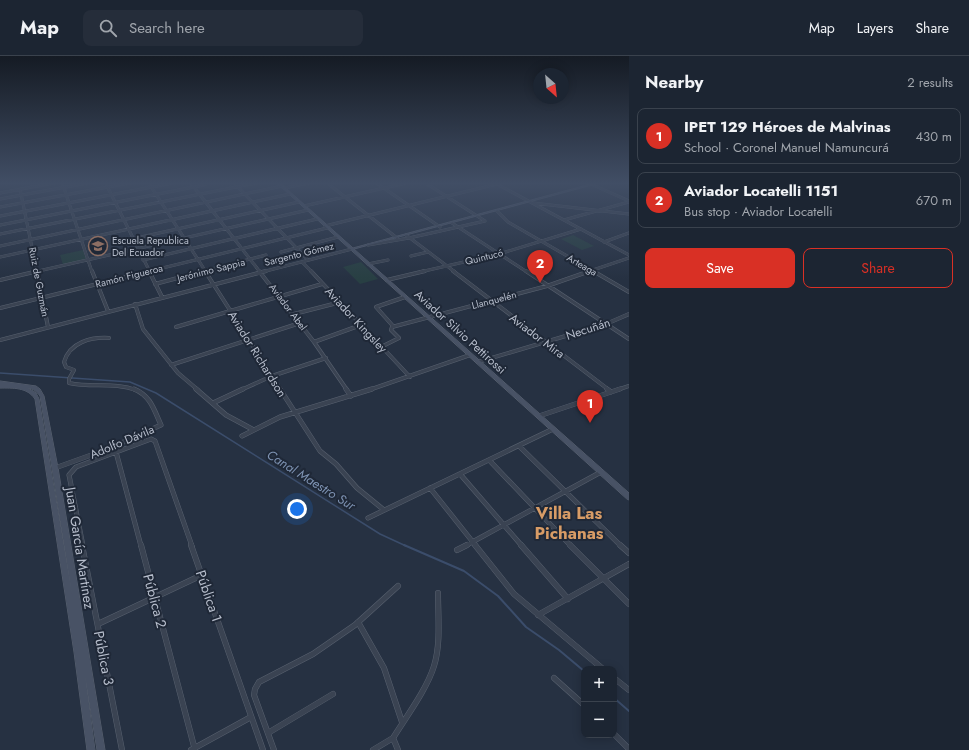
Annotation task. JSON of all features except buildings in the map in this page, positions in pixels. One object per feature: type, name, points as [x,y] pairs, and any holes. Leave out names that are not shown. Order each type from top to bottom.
[{"type":"main road","name":"Aviador Silvio Pettirossi","points":[[313,214],[629,497]]},
{"type":"main road","name":"Sargento Gómez","points":[[352,249],[407,237],[440,226],[485,214]]},
{"type":"main road","name":"Juan García Martínez","points":[[0,383],[30,386],[36,388],[40,392],[55,468],[101,750]]},
{"type":"main road","name":"Juan García Martínez","points":[[0,386],[29,390],[37,399],[78,652],[91,750]]},
{"type":"street","name":"Ruiz de Guzmán","points":[[25,214],[48,327]]},
{"type":"street","points":[[0,225],[55,214]]},
{"type":"street","points":[[73,214],[96,284],[108,311]]},
{"type":"street","points":[[0,234],[101,214]]},
{"type":"street","points":[[120,214],[162,297]]},
{"type":"street","points":[[0,246],[147,214]]},
{"type":"street","name":"Aviador Richardson","points":[[168,214],[322,453],[336,464],[361,492],[384,510]]},
{"type":"street","points":[[0,257],[193,214]]},
{"type":"street","name":"Aviador Abel","points":[[216,214],[294,314],[351,396]]},
{"type":"street","points":[[132,239],[241,214]]},
{"type":"street","points":[[264,214],[308,260]]},
{"type":"street","points":[[0,280],[289,214]]},
{"type":"street","points":[[422,214],[440,226]]},
{"type":"street","points":[[368,245],[484,221],[476,214]]},
{"type":"street","name":"Arteaga","points":[[500,214],[508,222],[629,292]]},
{"type":"street","points":[[553,214],[629,255]]},
{"type":"street","points":[[564,220],[583,214]]},
{"type":"street","points":[[369,215],[397,238]]},
{"type":"street","name":"Ramón Figueroa","points":[[0,308],[286,238],[369,215]]},
{"type":"street","points":[[143,260],[318,219]]},
{"type":"street","points":[[452,223],[629,339]]},
{"type":"street","name":"Quintucó","points":[[387,280],[500,254],[543,242],[581,229]]},
{"type":"street","points":[[604,242],[629,233]]},
{"type":"street","points":[[281,252],[338,237]]},
{"type":"street","name":"Aviador Mira","points":[[407,237],[611,392]]},
{"type":"street","name":"Sargento Gómez","points":[[0,340],[352,249]]},
{"type":"street","points":[[411,256],[428,252]]},
{"type":"street","name":"Jerónimo Sappia","points":[[155,284],[266,255]]},
{"type":"street","name":"Llanquelén","points":[[393,326],[547,286],[629,258]]},
{"type":"street","points":[[368,264],[388,260]]},
{"type":"street","name":"Aviador Kingsley","points":[[302,262],[410,377]]},
{"type":"street","points":[[176,327],[322,284]]},
{"type":"street","points":[[381,347],[399,338],[390,328],[393,326],[376,306],[405,297]]},
{"type":"street","points":[[294,314],[341,302]]},
{"type":"street","points":[[135,304],[143,329],[171,365],[186,381],[230,418],[252,430]]},
{"type":"street","name":"Necuñán","points":[[478,362],[606,324],[629,314]]},
{"type":"street","points":[[171,365],[300,323]]},
{"type":"street","points":[[314,342],[361,325]]},
{"type":"street","name":"Adolfo Dávila","points":[[55,468],[108,449],[161,425],[148,398],[145,394],[139,391],[127,388],[69,383],[74,370],[66,367],[64,362],[66,356],[73,348],[81,342],[91,338],[109,338]]},
{"type":"street","points":[[242,436],[278,417],[410,377],[470,355]]},
{"type":"street","points":[[213,403],[272,376],[326,358]]},
{"type":"street","points":[[539,416],[629,386]]},
{"type":"street","points":[[368,518],[553,429]]},
{"type":"street","name":"Pública 1","points":[[116,452],[149,440],[156,441],[263,750]]},
{"type":"street","points":[[519,446],[629,553]]},
{"type":"street","name":"Pública 3","points":[[116,452],[76,467],[70,471],[70,476],[122,750]]},
{"type":"street","name":"Pública 2","points":[[116,452],[193,749]]},
{"type":"street","points":[[489,460],[603,579],[629,604]]},
{"type":"street","points":[[457,550],[601,472]]},
{"type":"street","points":[[460,474],[568,599]]},
{"type":"street","points":[[430,488],[510,590],[538,616],[599,666]]},
{"type":"street","points":[[538,616],[629,564]]},
{"type":"street","points":[[98,624],[202,575]]},
{"type":"street","points":[[274,750],[254,692],[260,682],[313,654],[358,622],[398,586]]},
{"type":"street","points":[[373,750],[393,738],[427,682],[434,666],[437,645],[438,593]]},
{"type":"street","points":[[358,622],[384,668],[402,722]]},
{"type":"street","points":[[554,678],[581,702]]},
{"type":"street","points":[[617,680],[629,690]]},
{"type":"street","points":[[268,733],[333,694]]},
{"type":"street","points":[[193,749],[251,717]]},
{"type":"street","points":[[617,737],[629,748]]},
{"type":"street","points":[[393,738],[398,750]]},
{"type":"green space","points":[[573,235],[594,246],[582,250],[561,239]]},
{"type":"green space","points":[[83,250],[86,259],[63,265],[60,255]]},
{"type":"green space","points":[[361,262],[378,279],[360,284],[343,267]]},
{"type":"waterway","name":"Canal Maestro Sur","points":[[0,373],[130,382],[156,393],[380,534],[406,546]]},
{"type":"waterway","name":"Canal Maestro Sur","points":[[404,545],[464,571],[498,596],[526,627],[559,650],[581,668]]},
{"type":"waterway","name":"Canal Maestro Sur","points":[[617,701],[629,711]]},
{"type":"place","name":"Escuela Republica Del Ecuador","points":[[98,246]]},
{"type":"place","name":"Aviador Locatelli 1151","points":[[540,283]]},
{"type":"place","name":"IPET 129 Héroes de Malvinas","points":[[590,423]]},
{"type":"district","name":"Villa Las Pichanas","points":[[569,523]]}]
